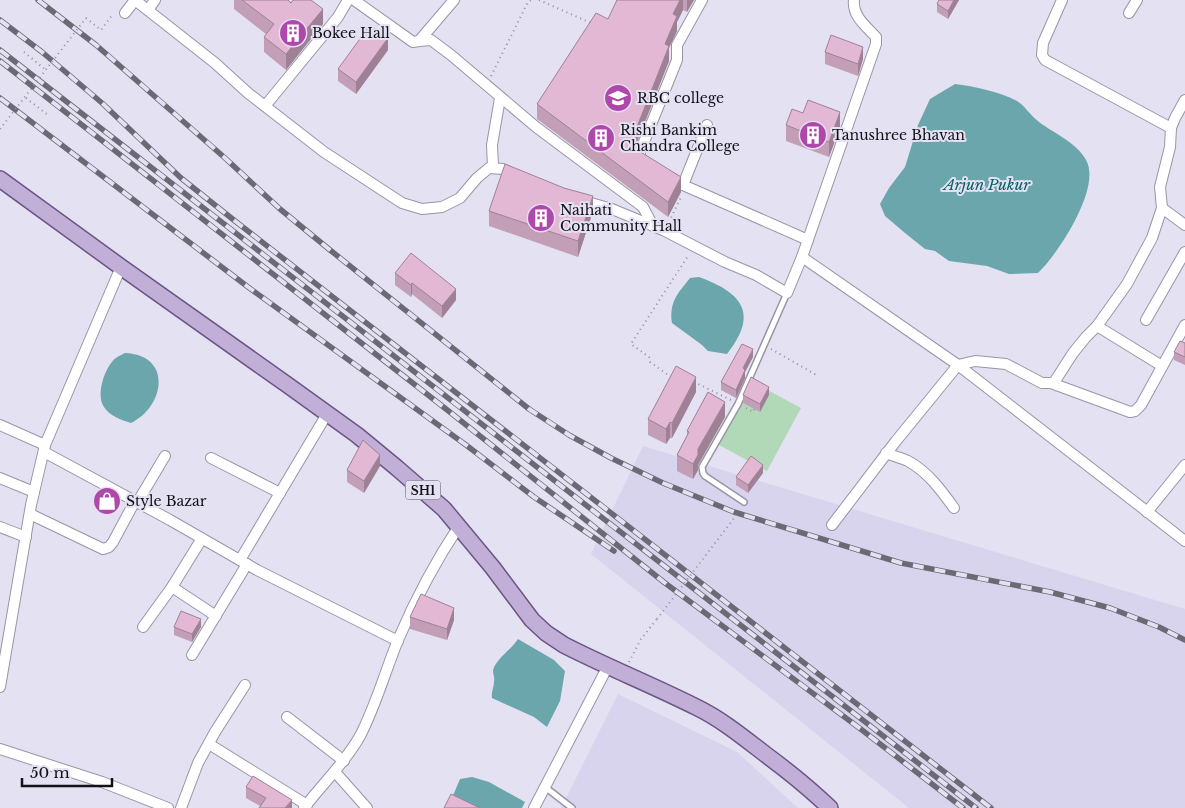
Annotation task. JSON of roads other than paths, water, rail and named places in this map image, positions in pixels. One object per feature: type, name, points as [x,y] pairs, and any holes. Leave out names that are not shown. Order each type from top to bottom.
[{"type":"main road","name":"SH1","points":[[0,179],[357,435],[397,468],[444,509],[532,620],[546,633],[564,645],[696,707],[744,737],[810,788],[830,808]]},
{"type":"street","points":[[125,13],[135,0],[215,63],[248,93],[324,152],[402,203],[422,209],[442,207],[460,198],[477,178],[493,167],[503,169],[520,177]]},
{"type":"street","points":[[148,10],[155,0]]},
{"type":"street","points":[[265,106],[338,17],[348,0]]},
{"type":"street","points":[[354,0],[413,42],[431,40],[536,127],[644,207],[653,226]]},
{"type":"street","points":[[419,41],[454,0]]},
{"type":"street","points":[[702,0],[677,45],[677,60],[640,152],[640,158],[684,186],[808,240]]},
{"type":"street","points":[[567,197],[612,209],[665,231],[787,293],[802,257],[876,44],[876,37],[856,15],[854,0]]},
{"type":"street","points":[[1062,0],[1043,43],[1042,55],[1045,60],[1171,128]]},
{"type":"street","points":[[1129,12],[1137,0]]},
{"type":"street","points":[[493,167],[492,145],[500,98]]},
{"type":"street","points":[[1051,384],[1086,337],[1097,326],[1127,284],[1152,238],[1162,208],[1160,187],[1170,147],[1171,128],[1185,100]]},
{"type":"street","points":[[684,186],[707,125]]},
{"type":"street","points":[[1162,208],[1185,224]]},
{"type":"street","points":[[1146,320],[1185,252]]},
{"type":"street","points":[[802,257],[958,365],[1185,541]]},
{"type":"street","points":[[0,687],[34,492],[44,448],[121,267]]},
{"type":"street","points":[[832,524],[886,453],[958,365],[974,361],[1006,364],[1042,382],[1130,412],[1135,411],[1141,405],[1185,325]]},
{"type":"street","points":[[1097,326],[1162,366]]},
{"type":"street","points":[[192,655],[216,616],[280,493],[327,414]]},
{"type":"street","points":[[0,425],[44,448],[201,540],[320,603],[398,641]]},
{"type":"street","points":[[886,453],[908,461],[921,470],[934,481],[954,508]]},
{"type":"street","points":[[30,514],[103,548],[109,547],[165,456]]},
{"type":"street","points":[[211,458],[280,493]]},
{"type":"street","points":[[1147,512],[1185,465]]},
{"type":"street","points":[[0,478],[34,492]]},
{"type":"street","points":[[209,744],[305,806],[344,761],[359,737],[398,641],[430,573],[459,526]]},
{"type":"street","points":[[0,527],[26,537]]},
{"type":"street","points":[[144,628],[201,540]]},
{"type":"street","points":[[172,587],[216,616]]},
{"type":"street","points":[[534,808],[608,666]]},
{"type":"street","points":[[181,808],[193,774],[245,685]]},
{"type":"street","points":[[287,717],[344,761]]},
{"type":"street","points":[[0,749],[102,782],[168,808]]},
{"type":"street","points":[[335,772],[367,808]]},
{"type":"lane","points":[[744,502],[705,476],[702,467],[738,404],[787,293]]},
{"type":"lane","points":[[544,787],[572,808]]},
{"type":"water","name":"Arjun Pukur","points":[[955,84],[987,90],[1017,101],[1039,122],[1077,148],[1086,160],[1089,172],[1088,186],[1076,220],[1056,251],[1038,273],[1009,274],[987,266],[949,261],[935,251],[925,249],[885,216],[880,204],[889,188],[905,167],[918,125],[930,99]]},
{"type":"water","points":[[699,277],[726,290],[742,306],[744,316],[742,327],[737,340],[727,354],[708,351],[672,323],[671,316],[675,298],[690,278]]},
{"type":"water","points":[[125,353],[140,356],[151,363],[157,372],[159,383],[157,394],[151,406],[131,423],[109,413],[104,407],[101,396],[102,383],[109,366],[115,359]]},
{"type":"water","points":[[518,639],[554,660],[565,671],[560,701],[547,727],[534,717],[492,698],[493,670]]},
{"type":"water","points":[[472,777],[489,782],[525,802],[522,808],[466,808],[452,798],[460,779]]},
{"type":"railway","points":[[38,0],[96,45],[280,209],[330,250],[529,409],[569,435],[663,483],[734,512],[901,563],[1050,592],[1110,608],[1159,627],[1185,640]]},
{"type":"railway","points":[[0,20],[42,52],[102,103],[181,178],[235,221],[991,808]]},
{"type":"railway","points":[[0,50],[976,808]]},
{"type":"railway","points":[[0,61],[446,409],[665,583],[963,808]]},
{"type":"railway","points":[[0,98],[248,287],[466,445],[534,497],[614,551]]},
{"type":"place","name":"Bokee Hall","points":[[293,33]]},
{"type":"place","name":"RBC college","points":[[618,98]]},
{"type":"place","name":"Tanushree Bhavan","points":[[813,135]]},
{"type":"place","name":"Rishi Bankim Chandra College","points":[[601,138]]},
{"type":"place","name":"Naihati Community Hall","points":[[541,218]]},
{"type":"place","name":"Style Bazar","points":[[107,501]]}]
